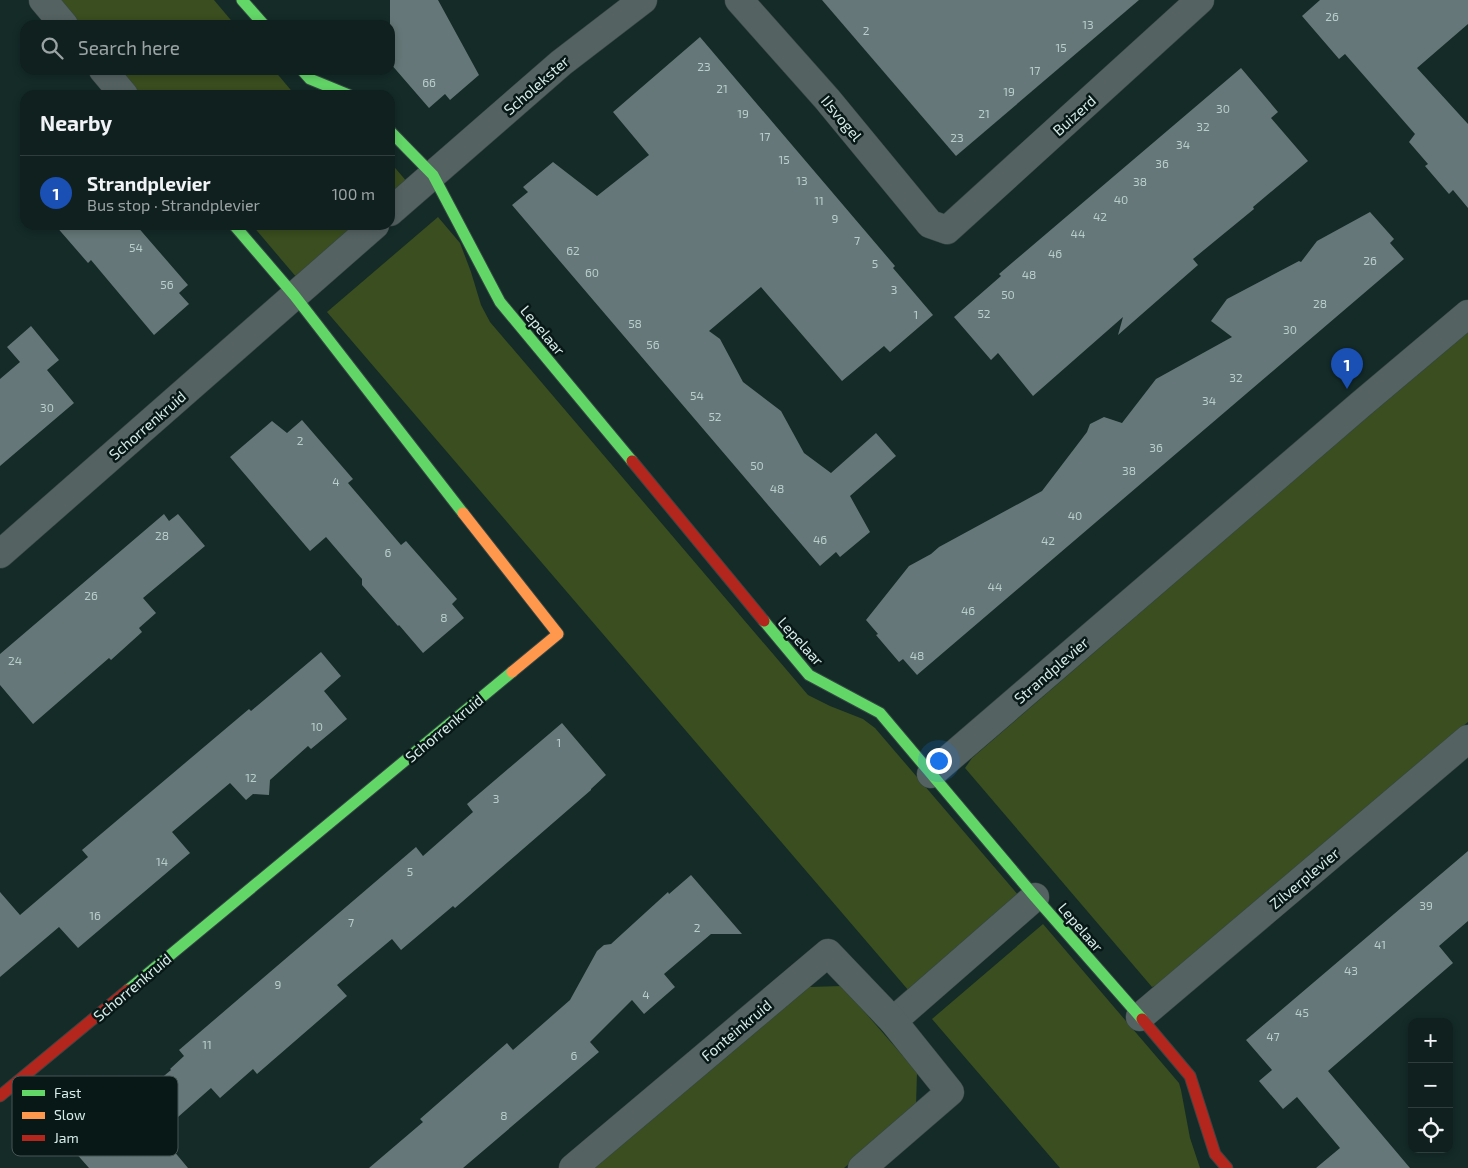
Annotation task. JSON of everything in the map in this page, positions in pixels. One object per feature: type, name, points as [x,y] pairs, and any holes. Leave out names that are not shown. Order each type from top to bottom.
[{"type":"street","points":[[43,0],[60,20]]},
{"type":"street","points":[[242,0],[260,20]]},
{"type":"street","name":"Scholekster","points":[[433,174],[561,63],[643,0]]},
{"type":"street","name":"IJsvogel","points":[[739,0],[827,99],[930,224],[948,230]]},
{"type":"street","name":"Buizerd","points":[[948,230],[1200,0]]},
{"type":"street","points":[[107,75],[120,90]]},
{"type":"street","points":[[306,75],[310,79],[338,90]]},
{"type":"street","name":"Lepelaar","points":[[395,136],[433,174],[500,302],[808,675],[880,713],[1035,898],[1190,1076],[1215,1154],[1227,1168]]},
{"type":"street","points":[[395,208],[433,174]]},
{"type":"street","name":"Schorrenkruid","points":[[24,1076],[558,634],[294,295],[238,230]]},
{"type":"street","name":"Schorrenkruid","points":[[0,554],[369,230]]},
{"type":"street","name":"Strandplevier","points":[[931,774],[1468,314]]},
{"type":"street","name":"Zilverplevier","points":[[1140,1017],[1468,739]]},
{"type":"street","points":[[893,1021],[1035,898]]},
{"type":"street","name":"Fonteinkruid","points":[[573,1168],[828,954],[893,1021],[950,1092],[862,1168]]},
{"type":"street","name":"Schorrenkruid","points":[[0,1096],[12,1086]]},
{"type":"green space","points":[[60,0],[214,0],[231,20],[77,20]]},
{"type":"green space","points":[[124,75],[278,75],[291,90],[137,90]]},
{"type":"green space","points":[[395,168],[414,190],[395,207]]},
{"type":"green space","points":[[438,217],[460,243],[481,305],[490,322],[808,695],[863,719],[875,728],[1019,896],[909,991],[327,312]]},
{"type":"green space","points":[[256,230],[367,230],[303,285]]},
{"type":"green space","points":[[1468,329],[1468,722],[1162,983],[1152,987],[965,768],[972,758]]},
{"type":"green space","points":[[1043,924],[1179,1083],[1190,1138],[1200,1168],[1060,1168],[932,1019]]},
{"type":"green space","points":[[842,986],[917,1072],[916,1107],[844,1168],[594,1168],[809,987]]},
{"type":"building","points":[[390,0],[438,0],[479,75],[450,100],[445,94],[429,108],[395,69],[395,20],[390,20]]},
{"type":"building","points":[[822,0],[1139,0],[956,156]]},
{"type":"building","points":[[1320,0],[1468,0],[1468,24],[1417,68],[1468,124],[1468,208],[1453,190],[1449,194],[1425,166],[1428,164],[1409,142],[1415,134],[1345,54],[1339,59],[1302,16]]},
{"type":"building","points":[[700,37],[895,266],[893,268],[933,315],[890,352],[884,346],[842,381],[761,287],[709,331],[720,339],[743,382],[781,411],[804,453],[831,473],[876,433],[896,456],[850,496],[870,532],[840,557],[836,552],[820,566],[512,205],[528,192],[523,187],[553,162],[597,196],[649,155],[613,112]]},
{"type":"building","points":[[1241,68],[1278,112],[1271,118],[1308,161],[1253,207],[1254,209],[1193,259],[1198,265],[1118,335],[1123,317],[1033,396],[998,353],[991,360],[954,317],[1001,276],[999,274]]},
{"type":"building","points":[[1370,212],[1394,239],[1390,243],[1404,259],[917,675],[903,659],[899,662],[866,620],[909,566],[931,554],[939,547],[1042,491],[1087,432],[1090,424],[1104,417],[1122,423],[1156,379],[1232,337],[1211,321],[1227,299],[1299,261],[1301,262],[1317,241]]},
{"type":"building","points":[[59,230],[140,230],[188,285],[179,293],[189,304],[154,335],[91,260],[88,263]]},
{"type":"building","points":[[31,326],[59,360],[47,370],[74,403],[0,466],[0,379],[20,362],[7,347]]},
{"type":"building","points":[[302,420],[353,479],[348,483],[401,545],[406,541],[457,599],[452,604],[464,618],[423,653],[362,585],[362,579],[326,537],[310,551],[230,457],[272,421],[287,433]]},
{"type":"building","points":[[164,514],[169,521],[178,514],[205,546],[143,598],[156,613],[139,628],[142,632],[33,724],[0,685],[0,654]]},
{"type":"building","points":[[321,652],[341,676],[324,691],[347,719],[311,749],[308,746],[270,780],[269,795],[253,794],[246,800],[230,783],[172,832],[190,853],[78,948],[59,927],[0,977],[0,892],[20,915],[88,857],[82,850],[249,709],[251,711]]},
{"type":"building","points":[[562,723],[606,775],[455,908],[453,906],[401,950],[392,939],[337,985],[347,996],[257,1074],[253,1069],[220,1098],[211,1088],[178,1117],[178,1076],[164,1076],[184,1056],[179,1050],[416,847],[423,856],[473,812],[467,804]]},
{"type":"building","points":[[1468,851],[1468,921],[1439,946],[1453,963],[1328,1071],[1410,1168],[1316,1168],[1340,1148],[1297,1097],[1283,1109],[1259,1081],[1272,1070],[1246,1040]]},
{"type":"building","points":[[691,875],[742,934],[711,934],[664,974],[675,987],[644,1014],[632,1000],[590,1042],[599,1052],[463,1168],[369,1168],[423,1122],[420,1119],[507,1043],[513,1050],[570,1000],[597,951],[604,945],[611,944],[668,892],[669,894]]},
{"type":"building","points":[[78,1156],[178,1156],[188,1168],[89,1168]]},
{"type":"traffic: fast","points":[[242,0],[260,20]]},
{"type":"traffic: fast","points":[[306,75],[310,79],[337,90]]},
{"type":"traffic: fast","points":[[395,136],[433,175],[500,302],[632,461]]},
{"type":"traffic: fast","points":[[238,230],[294,295],[463,513]]},
{"type":"traffic: fast","points":[[764,621],[809,675],[880,713],[1035,897],[1142,1019]]},
{"type":"traffic: fast","points":[[128,990],[512,672]]},
{"type":"traffic: slow","points":[[463,513],[558,634],[512,672]]},
{"type":"traffic: jam","points":[[632,461],[764,621]]},
{"type":"traffic: jam","points":[[24,1076],[128,990]]},
{"type":"traffic: jam","points":[[1142,1019],[1190,1076],[1215,1154],[1227,1168]]},
{"type":"traffic: jam","points":[[0,1096],[12,1086]]},
{"type":"place","name":"Strandplevier","points":[[1347,389]]}]
